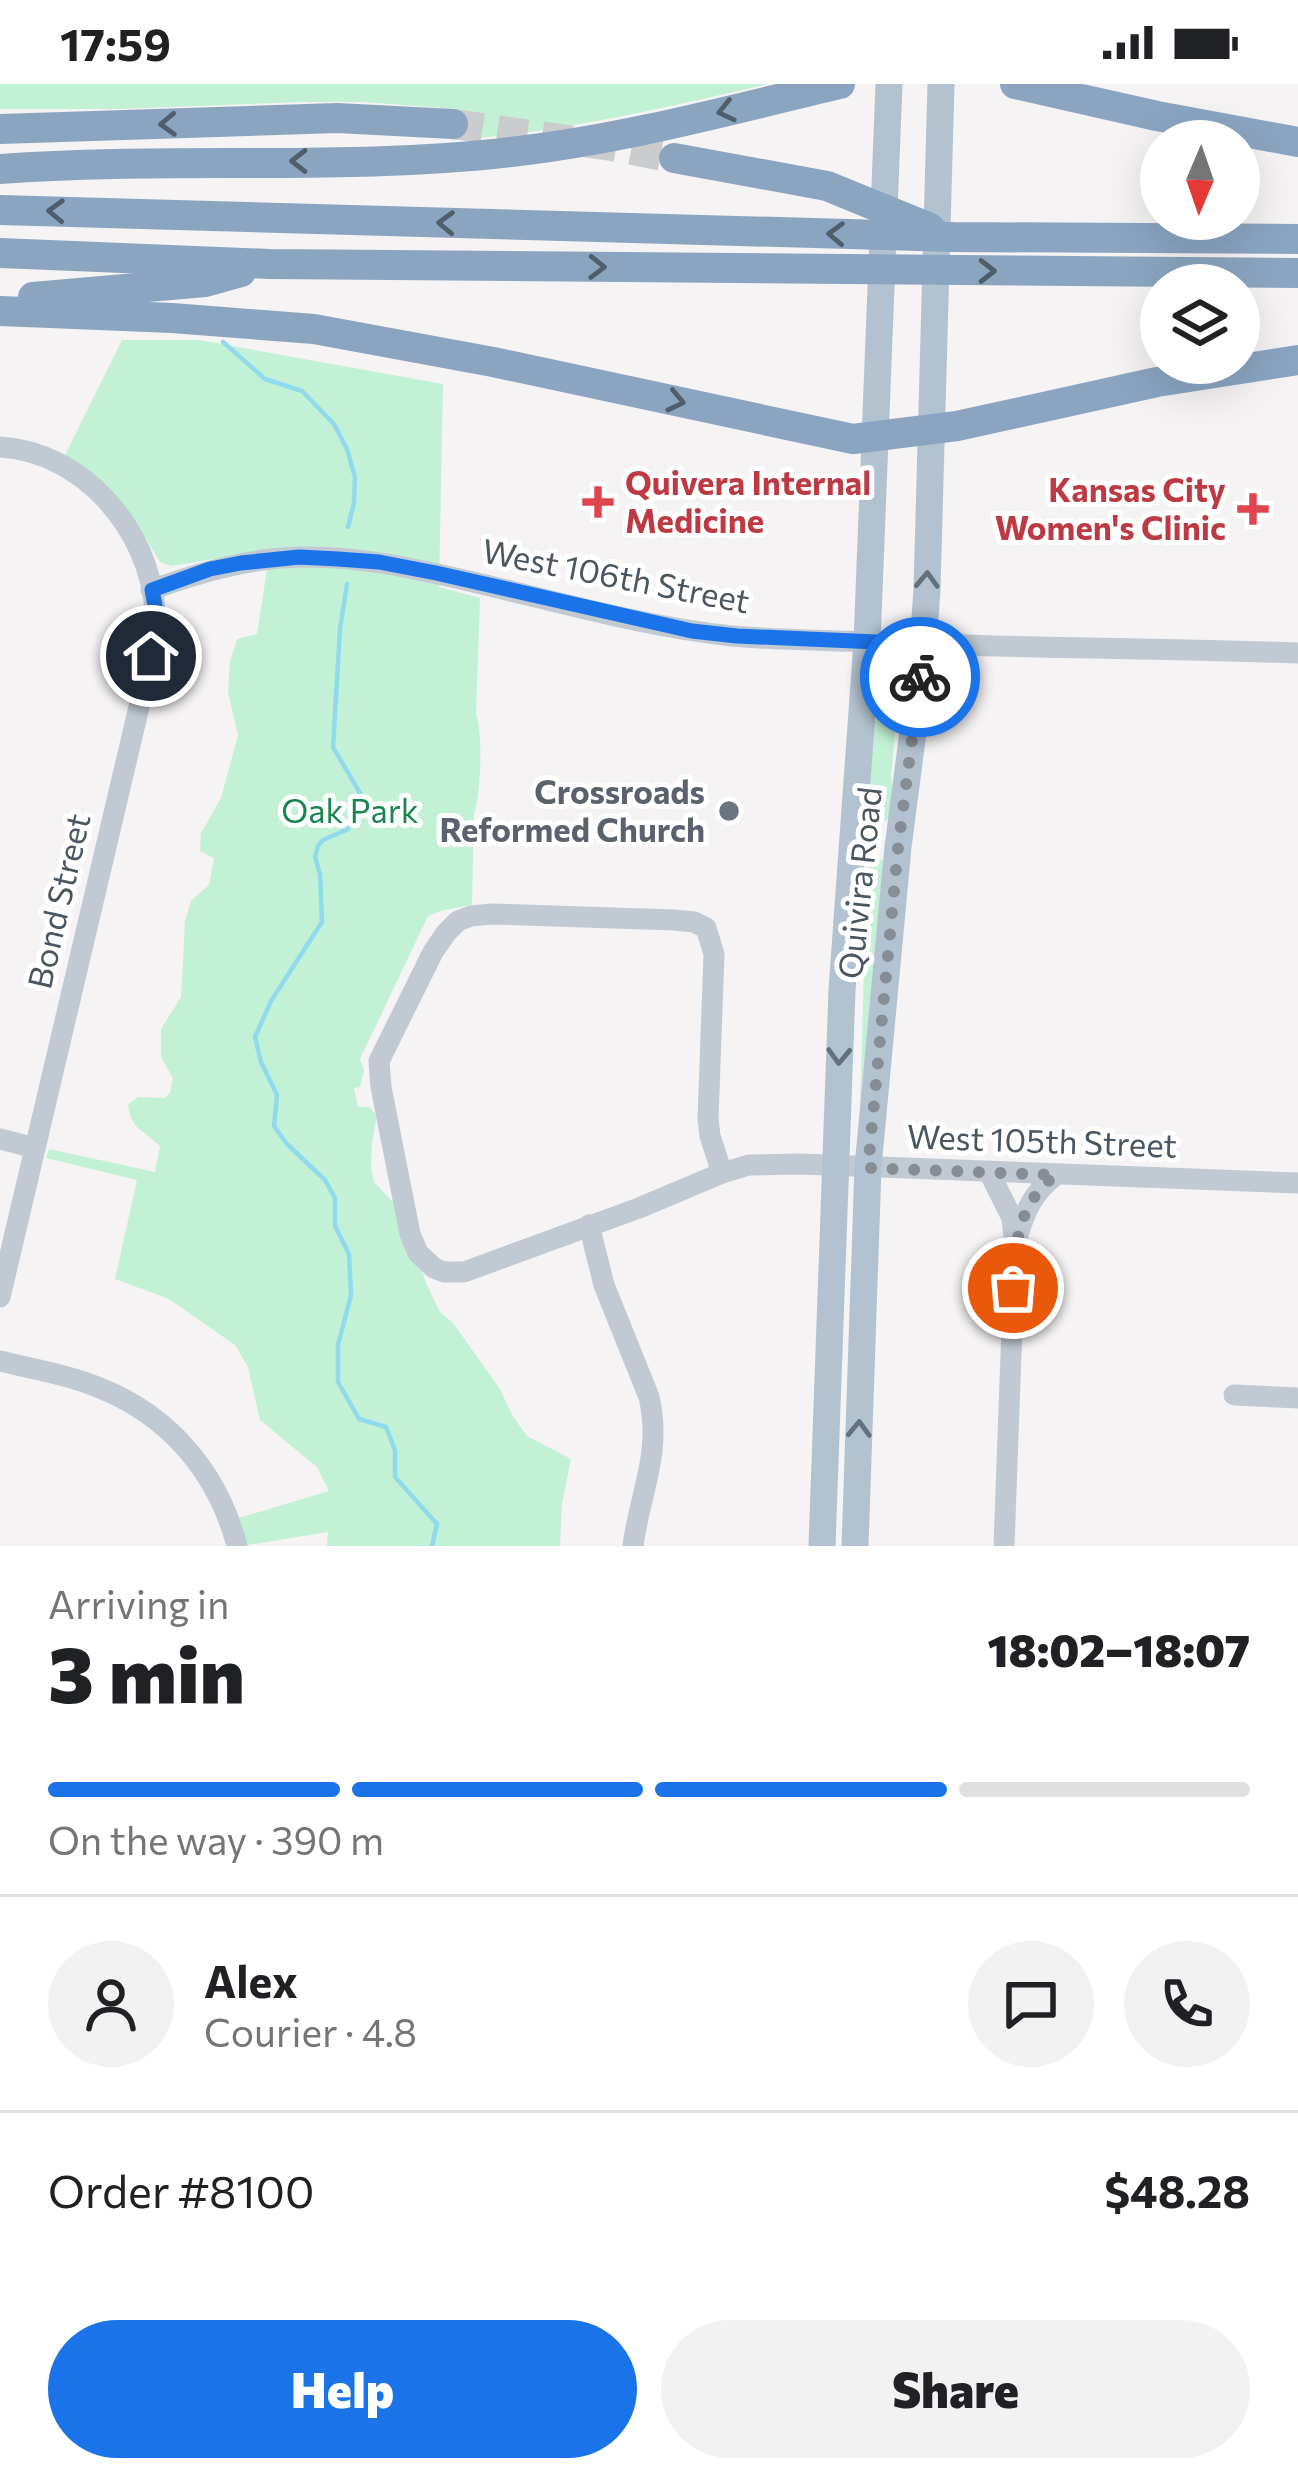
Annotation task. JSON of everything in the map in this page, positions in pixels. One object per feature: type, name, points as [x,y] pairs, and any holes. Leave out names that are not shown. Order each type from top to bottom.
[{"type":"highway","points":[[0,169],[87,163],[388,161],[519,152],[624,134],[840,84]]},
{"type":"highway","points":[[1015,84],[1298,142]]},
{"type":"highway","points":[[0,129],[337,118],[452,124]]},
{"type":"highway","points":[[0,155],[87,163]]},
{"type":"highway","points":[[674,158],[827,186],[953,237]]},
{"type":"highway","points":[[0,210],[953,237],[1298,239]]},
{"type":"highway","points":[[0,253],[270,264],[1298,273]]},
{"type":"highway","points":[[0,301],[205,283],[270,264]]},
{"type":"highway","points":[[0,311],[314,329],[853,439],[932,429],[1157,382],[1298,360]]},
{"type":"main road","name":"Quivira Road","points":[[822,1546],[835,1166],[866,642],[889,84]]},
{"type":"main road","name":"Quivira Road","points":[[855,1546],[868,1168],[923,644],[941,98]]},
{"type":"street","points":[[2,448],[57,462],[101,494],[137,543],[152,590]]},
{"type":"street","name":"West 106th Street","points":[[152,590],[241,563],[299,557],[338,559],[436,573],[692,631],[737,636],[1298,653]]},
{"type":"street","name":"Bond Street","points":[[0,1297],[151,656],[156,611],[152,590]]},
{"type":"street","name":"West 105th Street","points":[[722,1172],[708,1127],[714,954],[706,928],[674,920],[470,916],[446,932],[379,1061],[410,1234],[418,1253],[444,1272],[480,1268],[722,1172],[749,1166],[1298,1183]]},
{"type":"street","points":[[0,1139],[35,1148]]},
{"type":"street","points":[[989,1172],[1012,1218],[1015,1245],[1004,1546]]},
{"type":"street","points":[[1015,1245],[1030,1200],[1056,1175]]},
{"type":"street","points":[[589,1225],[604,1285],[654,1416],[653,1460],[634,1546]]},
{"type":"street","points":[[0,1361],[96,1386],[157,1419],[202,1467],[219,1494],[236,1546]]},
{"type":"street","points":[[1234,1395],[1298,1398]]},
{"type":"green space","points":[[0,84],[768,84],[571,126],[451,140],[455,109],[301,102],[0,109]]},
{"type":"green space","name":"Oak Park","points":[[122,340],[199,340],[443,384],[439,587],[480,598],[476,713],[480,763],[472,905],[428,916],[360,1059],[364,1070],[360,1087],[354,1088],[358,1107],[369,1107],[377,1115],[372,1143],[374,1182],[401,1211],[440,1312],[500,1389],[527,1436],[571,1459],[560,1546],[327,1546],[328,1532],[241,1546],[232,1520],[329,1491],[317,1467],[260,1420],[248,1367],[235,1345],[169,1299],[115,1279],[137,1180],[46,1158],[49,1149],[155,1172],[160,1146],[135,1125],[128,1105],[138,1097],[165,1098],[170,1093],[173,1078],[161,1057],[161,1029],[181,997],[185,921],[191,901],[209,885],[214,858],[200,851],[201,833],[221,798],[238,735],[228,692],[230,662],[237,639],[257,634],[270,550],[171,566],[160,562],[120,502],[65,455]]},
{"type":"green space","points":[[894,667],[900,681],[891,776],[894,801],[887,821],[874,810],[869,789],[877,669]]},
{"type":"green space","points":[[878,858],[884,861],[860,1112],[864,966],[856,911],[862,875]]},
{"type":"waterway","points":[[223,342],[265,379],[302,391],[334,424],[355,477],[348,527]]},
{"type":"waterway","points":[[347,584],[333,747],[360,793],[361,816],[318,846],[322,922],[271,1001],[255,1037],[277,1095],[274,1126],[325,1180],[335,1198],[335,1226],[349,1254],[351,1295],[338,1345],[338,1382],[359,1419],[386,1427],[395,1450],[395,1477],[437,1524],[432,1546]]},
{"type":"tunnel","points":[[453,124],[674,158]]},
{"type":"way so far","points":[[920,677],[898,848],[868,1168],[1056,1175],[1041,1186],[1023,1216],[1015,1245],[1013,1288]]},
{"type":"place","name":"Quivera Internal Medicine","points":[[598,502]]},
{"type":"place","name":"Kansas City Women's Clinic","points":[[1253,509]]},
{"type":"place","name":"Crossroads Reformed Church","points":[[729,811]]},
{"type":"route","points":[[151,656],[156,611],[152,590],[210,569],[299,557],[379,562],[692,631],[923,644],[920,677]]}]
